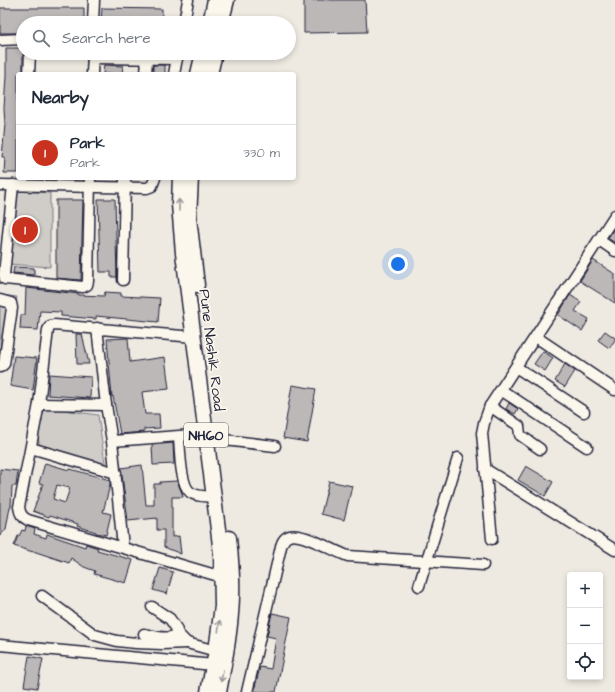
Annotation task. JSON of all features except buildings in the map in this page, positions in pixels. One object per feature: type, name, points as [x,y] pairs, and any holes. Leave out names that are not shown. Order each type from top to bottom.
[{"type":"highway","points":[[212,16],[215,0]]},
{"type":"highway","points":[[223,16],[226,0]]},
{"type":"highway","points":[[198,72],[201,60]]},
{"type":"highway","points":[[210,72],[213,60]]},
{"type":"highway","name":"Pune Nashik Road","points":[[180,180],[180,227],[194,337],[229,538],[232,564],[232,596],[229,634],[219,692]]},
{"type":"highway","name":"Pune Nashik Road","points":[[191,180],[189,218],[211,436],[214,497],[221,553],[222,577],[222,606],[215,658],[208,692]]},
{"type":"street","points":[[94,0],[94,16]]},
{"type":"street","points":[[185,16],[188,0]]},
{"type":"street","points":[[0,40],[16,39]]},
{"type":"street","points":[[29,72],[30,60]]},
{"type":"street","points":[[92,72],[93,60]]},
{"type":"street","points":[[146,72],[147,60]]},
{"type":"street","points":[[174,72],[177,60]]},
{"type":"street","points":[[0,185],[13,186],[25,182],[90,182],[125,183],[147,188],[152,186],[154,180]]},
{"type":"street","points":[[13,186],[4,275],[5,280],[83,287],[87,285],[88,280],[90,182]]},
{"type":"street","points":[[123,280],[125,183]]},
{"type":"street","points":[[492,538],[482,433],[490,406],[615,215]]},
{"type":"street","points":[[599,240],[615,252]]},
{"type":"street","points":[[0,300],[11,303],[12,308],[4,334],[4,364],[0,367]]},
{"type":"street","points":[[194,337],[54,324],[50,326],[48,330],[39,404],[19,512],[22,517],[28,520],[222,577]]},
{"type":"street","points":[[97,328],[116,473],[122,547]]},
{"type":"street","points":[[536,337],[615,390]]},
{"type":"street","points":[[516,367],[584,412]]},
{"type":"street","points":[[501,390],[587,446]]},
{"type":"street","points":[[39,404],[106,405]]},
{"type":"street","points":[[490,406],[519,426],[520,435],[540,449]]},
{"type":"street","points":[[112,441],[211,436],[275,446]]},
{"type":"street","points":[[178,437],[181,469],[184,481],[189,491],[196,495],[214,497]]},
{"type":"street","points":[[31,448],[116,473]]},
{"type":"street","points":[[419,586],[458,458]]},
{"type":"street","points":[[485,469],[615,550]]},
{"type":"street","points":[[247,692],[280,551],[286,538],[292,535],[299,536],[348,556],[483,565]]},
{"type":"street","points":[[42,596],[95,635],[117,641],[136,643],[187,643]]},
{"type":"street","points":[[152,607],[170,619],[178,634],[187,643],[215,658]]},
{"type":"street","points":[[144,634],[171,638],[178,634]]},
{"type":"street","points":[[0,645],[215,658]]},
{"type":"shaded area","points":[[16,191],[50,193],[50,267],[8,264]]},
{"type":"shaded area","points":[[0,295],[17,297],[4,372],[0,372]]},
{"type":"shaded area","points":[[49,408],[98,415],[105,463],[101,464],[41,446],[38,439],[39,421],[43,412]]},
{"type":"place","name":"Park","points":[[25,230]]}]
